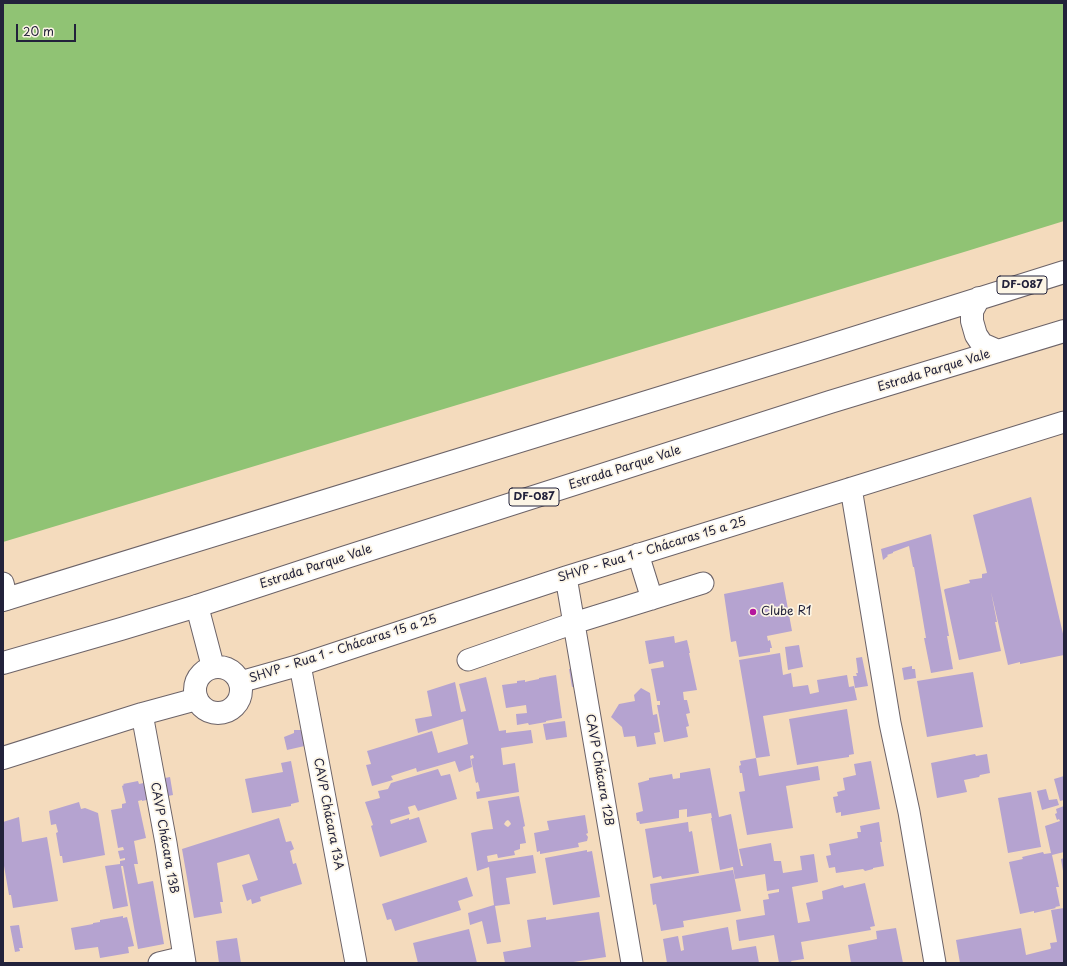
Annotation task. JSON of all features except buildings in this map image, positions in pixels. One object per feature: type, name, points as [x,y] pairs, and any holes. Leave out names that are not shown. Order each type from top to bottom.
[{"type":"main road","name":"DF-087","points":[[4,594],[1064,272]]},
{"type":"main road","points":[[979,298],[972,311],[972,321],[976,335],[982,344],[998,351]]},
{"type":"main road","name":"Estrada Parque Vale","points":[[3,663],[197,606],[830,402],[1064,331]]},
{"type":"main road","points":[[197,606],[213,667]]},
{"type":"main road","points":[[213,667],[229,669],[236,675],[240,682],[242,692],[239,702],[232,709],[222,713],[212,712],[203,707],[197,699],[195,689],[198,680],[204,672],[213,667]]},
{"type":"main road","points":[[3,758],[142,714],[197,699]]},
{"type":"street","name":"SHVP - Rua 1 - Chácaras 15 a 25","points":[[240,682],[300,665],[566,576],[1064,422]]},
{"type":"street","points":[[851,488],[890,723],[909,812],[935,963]]},
{"type":"street","points":[[638,554],[652,599]]},
{"type":"street","name":"CAVP Chácara 12B","points":[[566,576],[632,963]]},
{"type":"street","points":[[468,660],[574,622],[703,583]]},
{"type":"street","name":"CAVP Chácara 13A","points":[[300,665],[356,963]]},
{"type":"street","name":"CAVP Chácara 13B","points":[[142,714],[166,843],[184,960]]},
{"type":"street","points":[[159,963],[184,960]]},
{"type":"green space","points":[[3,3],[1064,3],[1064,221],[3,542]]},
{"type":"place","name":"Clube R1","points":[[753,612]]}]
